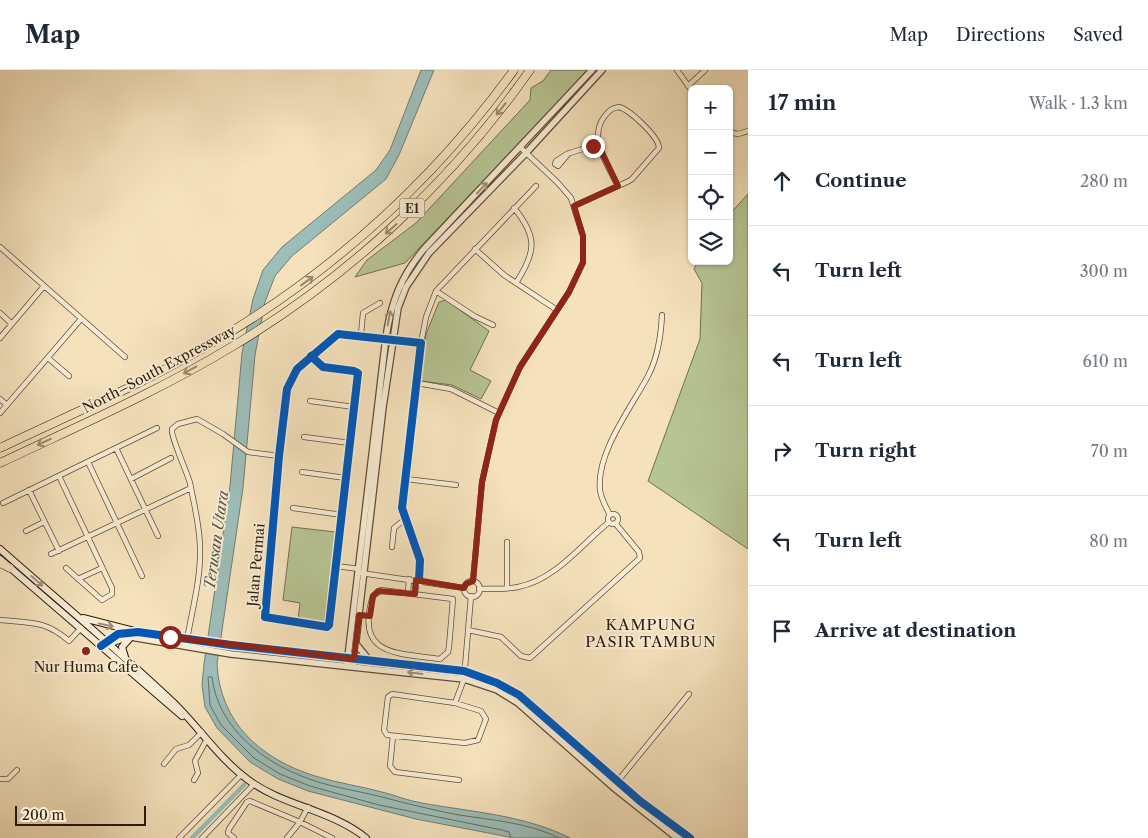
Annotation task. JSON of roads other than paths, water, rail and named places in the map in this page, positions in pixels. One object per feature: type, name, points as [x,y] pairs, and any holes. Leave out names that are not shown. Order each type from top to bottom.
[{"type":"highway","name":"North–South Expressway","points":[[0,448],[166,369],[227,335],[268,309],[343,253],[406,197],[466,131],[514,70]]},
{"type":"highway","name":"North–South Expressway","points":[[0,463],[152,390],[233,347],[334,277],[405,216],[466,151],[530,70]]},
{"type":"highway","points":[[0,563],[10,568]]},
{"type":"main road","points":[[0,549],[75,614],[83,626]]},
{"type":"main road","points":[[0,559],[83,626],[199,730]]},
{"type":"main road","points":[[75,614],[96,623],[138,632]]},
{"type":"main road","points":[[128,660],[122,647],[131,637]]},
{"type":"main road","points":[[105,645],[128,660],[254,784],[343,822],[366,838]]},
{"type":"street","points":[[350,665],[386,337],[393,300],[410,266],[592,70]]},
{"type":"street","points":[[351,658],[356,642],[361,571],[398,308],[406,288],[420,263],[526,154],[602,70]]},
{"type":"street","points":[[677,70],[688,86]]},
{"type":"street","points":[[689,85],[705,70]]},
{"type":"street","points":[[574,206],[618,186],[632,178],[648,163],[659,148],[658,140],[627,110],[619,106],[610,110],[600,123],[598,144],[618,186]]},
{"type":"street","points":[[733,133],[738,134],[748,131]]},
{"type":"street","points":[[570,153],[598,144]]},
{"type":"street","points":[[473,581],[482,482],[499,413],[520,367],[576,279],[583,262],[583,236],[574,206],[565,190],[520,148]]},
{"type":"street","points":[[415,594],[420,560],[404,520],[402,508],[421,343],[426,317],[436,291],[536,186]]},
{"type":"street","points":[[514,208],[526,224],[532,243],[530,260],[516,283]]},
{"type":"street","points":[[0,247],[125,357]]},
{"type":"street","points":[[475,249],[494,268],[557,310]]},
{"type":"street","points":[[0,338],[44,286]]},
{"type":"street","points":[[436,291],[474,316],[493,325]]},
{"type":"street","points":[[361,335],[363,313],[380,303]]},
{"type":"street","points":[[0,313],[12,324]]},
{"type":"street","points":[[479,589],[526,585],[545,576],[608,522],[610,515],[600,490],[602,468],[610,446],[653,364],[661,333],[662,315]]},
{"type":"street","points":[[0,413],[81,318]]},
{"type":"street","name":"Jalan Permai","points":[[311,356],[323,367],[354,371],[358,374],[329,627],[265,618],[279,456],[287,389],[296,369],[311,356],[338,334],[386,337],[421,343]]},
{"type":"street","points":[[48,358],[69,376]]},
{"type":"street","points":[[417,384],[451,389],[499,413]]},
{"type":"street","points":[[0,399],[7,405]]},
{"type":"street","points":[[310,401],[354,406]]},
{"type":"street","points":[[186,647],[198,579],[200,547],[191,488],[181,456],[171,433],[173,427],[187,421],[197,420],[229,437],[248,452],[279,456]]},
{"type":"street","points":[[3,503],[157,428]]},
{"type":"street","points":[[304,437],[350,443]]},
{"type":"street","points":[[116,448],[158,536]]},
{"type":"street","points":[[131,479],[172,458]]},
{"type":"street","points":[[88,462],[142,576]]},
{"type":"street","points":[[302,472],[346,478]]},
{"type":"street","points":[[59,476],[112,592],[105,600],[100,598],[66,568]]},
{"type":"street","points":[[406,479],[456,485]]},
{"type":"street","points":[[51,554],[191,488]]},
{"type":"street","points":[[29,490],[59,551]]},
{"type":"street","points":[[292,508],[342,514]]},
{"type":"street","points":[[610,515],[617,518],[615,523]]},
{"type":"street","points":[[392,547],[394,528],[404,520]]},
{"type":"street","points":[[26,530],[44,522]]},
{"type":"street","points":[[468,630],[501,637],[521,656],[530,658],[640,558],[639,552],[615,523],[608,522]]},
{"type":"street","points":[[506,588],[507,542]]},
{"type":"street","points":[[336,566],[464,588]]},
{"type":"street","points":[[78,579],[102,568]]},
{"type":"street","points":[[408,593],[409,579]]},
{"type":"street","points":[[464,588],[466,584],[473,581]]},
{"type":"street","points":[[464,588],[465,593],[471,596],[478,594],[478,585],[473,581]]},
{"type":"street","points":[[378,591],[408,593],[449,597],[454,601],[449,647],[440,659],[389,652],[370,635],[373,596],[378,591]]},
{"type":"street","points":[[455,703],[464,679],[471,596]]},
{"type":"street","points":[[359,615],[370,616]]},
{"type":"street","points":[[0,620],[50,626],[69,641],[83,626]]},
{"type":"street","points":[[105,645],[118,634],[138,632],[231,645],[464,671],[497,683],[519,695],[617,781],[690,838]]},
{"type":"street","points":[[105,645],[131,637],[196,650],[350,665],[464,679],[497,690],[518,703],[613,787],[677,838]]},
{"type":"street","points":[[356,642],[361,652],[369,660]]},
{"type":"street","points":[[613,787],[689,694]]},
{"type":"street","points":[[390,695],[455,703],[476,708],[485,714],[486,719],[478,740],[465,743],[393,736],[384,730],[390,695]]},
{"type":"street","points":[[164,764],[176,749],[189,745],[199,730]]},
{"type":"street","points":[[393,736],[390,766],[394,772],[459,780]]},
{"type":"street","points":[[194,780],[198,773],[195,761],[207,739]]},
{"type":"street","points":[[0,779],[8,779],[17,770]]},
{"type":"street","points":[[179,838],[242,774]]},
{"type":"street","points":[[202,838],[254,784]]},
{"type":"street","points":[[234,838],[228,831],[247,802],[254,802],[332,838]]},
{"type":"street","points":[[287,838],[300,822],[308,807]]},
{"type":"water","name":"Terusan Utara","points":[[421,70],[434,70],[399,155],[386,179],[292,256],[275,276],[265,302],[255,355],[243,488],[217,664],[220,685],[226,704],[235,721],[247,736],[277,760],[295,769],[315,776],[417,802],[516,819],[553,830],[570,838],[514,838],[416,819],[308,791],[278,779],[250,762],[217,728],[205,707],[202,685],[204,664],[230,486],[242,353],[253,299],[263,270],[282,247],[376,170],[390,150]]},
{"type":"waterway","points":[[192,838],[244,785]]},
{"type":"place","name":"Nur Huma Cafe","points":[[86,651]]},
{"type":"district","name":"KAMPUNG PASIR TAMBUN","points":[[651,632]]}]
